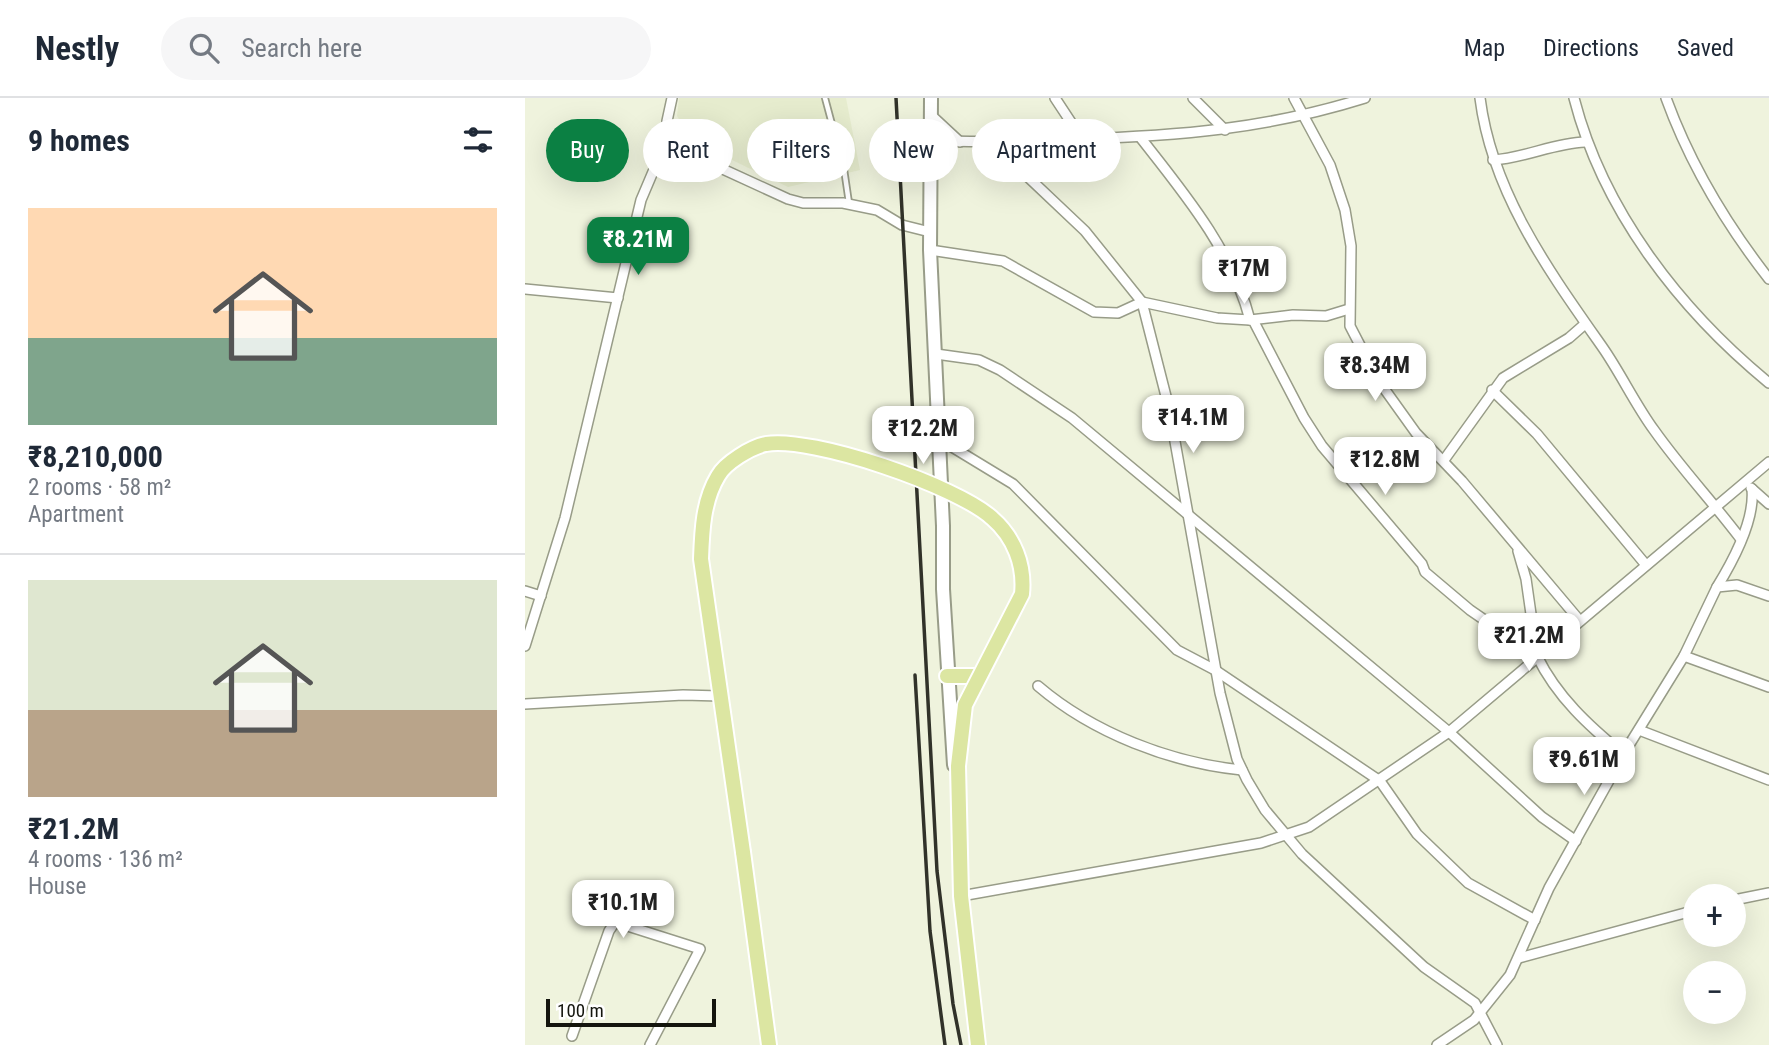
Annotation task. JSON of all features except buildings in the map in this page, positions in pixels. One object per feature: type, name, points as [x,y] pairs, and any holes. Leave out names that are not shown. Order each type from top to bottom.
[{"type":"main road","points":[[931,182],[930,250],[947,676],[961,895],[978,1045]]},
{"type":"main road","points":[[769,1045],[701,559],[703,519],[718,475],[731,462],[764,444],[791,443],[818,447],[960,496],[993,519],[1007,535],[1023,577],[1022,594],[965,705],[958,765],[958,831]]},
{"type":"main road","points":[[947,676],[978,676]]},
{"type":"street","points":[[667,119],[672,98]]},
{"type":"street","points":[[1055,98],[1069,119]]},
{"type":"street","points":[[1193,98],[1225,130]]},
{"type":"street","points":[[1294,98],[1334,173],[1351,246],[1350,326],[1378,380],[1416,433],[1444,460],[1580,621]]},
{"type":"street","points":[[1121,138],[1225,130],[1306,117],[1365,98]]},
{"type":"street","points":[[1480,98],[1484,131],[1493,160],[1503,187],[1526,232],[1653,429],[1740,538]]},
{"type":"street","points":[[1574,98],[1585,142],[1617,207],[1677,292],[1743,362],[1769,383]]},
{"type":"street","points":[[1670,99],[1669,110],[1702,181],[1741,244],[1769,279]]},
{"type":"street","points":[[932,104],[960,142],[972,142]]},
{"type":"street","points":[[1140,137],[1209,229],[1252,320],[1304,418],[1322,446],[1422,564],[1425,572],[1470,610],[1537,656],[1568,703],[1623,754]]},
{"type":"street","points":[[1493,160],[1515,158],[1572,142],[1585,142]]},
{"type":"street","points":[[733,175],[788,199],[803,203],[849,204],[877,210],[902,225],[930,232]]},
{"type":"street","points":[[525,646],[565,519],[647,182]]},
{"type":"street","points":[[1033,182],[1085,231],[1142,302],[1169,408],[1215,670],[1242,770],[1265,810],[1312,863],[1424,967],[1475,1003],[1497,1045]]},
{"type":"street","points":[[930,250],[1003,261],[1094,312],[1118,313],[1142,302],[1217,318],[1252,320],[1293,315],[1326,316],[1349,309]]},
{"type":"street","points":[[525,289],[618,298]]},
{"type":"street","points":[[1444,460],[1503,378],[1569,338],[1585,324]]},
{"type":"street","points":[[936,354],[979,360],[1000,370],[1072,418],[1449,732],[1542,817],[1576,841]]},
{"type":"street","points":[[1492,390],[1537,434],[1646,565]]},
{"type":"street","points":[[939,439],[1013,484],[1177,650],[1215,670],[1380,781],[1417,834],[1468,883],[1535,920]]},
{"type":"street","points":[[961,895],[1182,858],[1286,835],[1309,827],[1449,732],[1716,506],[1748,486],[1769,462]]},
{"type":"street","points":[[1748,486],[1769,504]]},
{"type":"street","points":[[1437,1045],[1481,1013],[1519,958],[1535,920],[1576,841],[1623,754],[1684,656],[1728,570],[1753,505],[1748,486]]},
{"type":"street","points":[[1517,546],[1527,579],[1537,656]]},
{"type":"street","points":[[1717,587],[1737,585],[1769,596]]},
{"type":"street","points":[[525,592],[541,596]]},
{"type":"street","points":[[1684,656],[1769,687]]},
{"type":"street","points":[[1038,686],[1061,706],[1120,736],[1173,757],[1214,767],[1242,770]]},
{"type":"street","points":[[525,704],[683,695],[720,696]]},
{"type":"street","points":[[1639,730],[1769,780]]},
{"type":"street","points":[[1746,898],[1769,893]]},
{"type":"street","points":[[1519,958],[1683,914]]},
{"type":"street","points":[[572,1036],[609,931],[615,922],[700,949],[650,1045]]},
{"type":"lane","points":[[825,98],[844,169],[849,204]]},
{"type":"shaded area","points":[[679,98],[846,98],[850,119],[747,119],[747,167],[733,160],[733,119],[679,119]]},
{"type":"shaded area","points":[[855,144],[860,170],[855,171]]},
{"type":"shaded area","points":[[778,182],[809,182],[788,187]]},
{"type":"railway","points":[[896,98],[937,871],[953,1004],[961,1045]]},
{"type":"railway","points":[[915,675],[930,931],[945,1045]]}]
